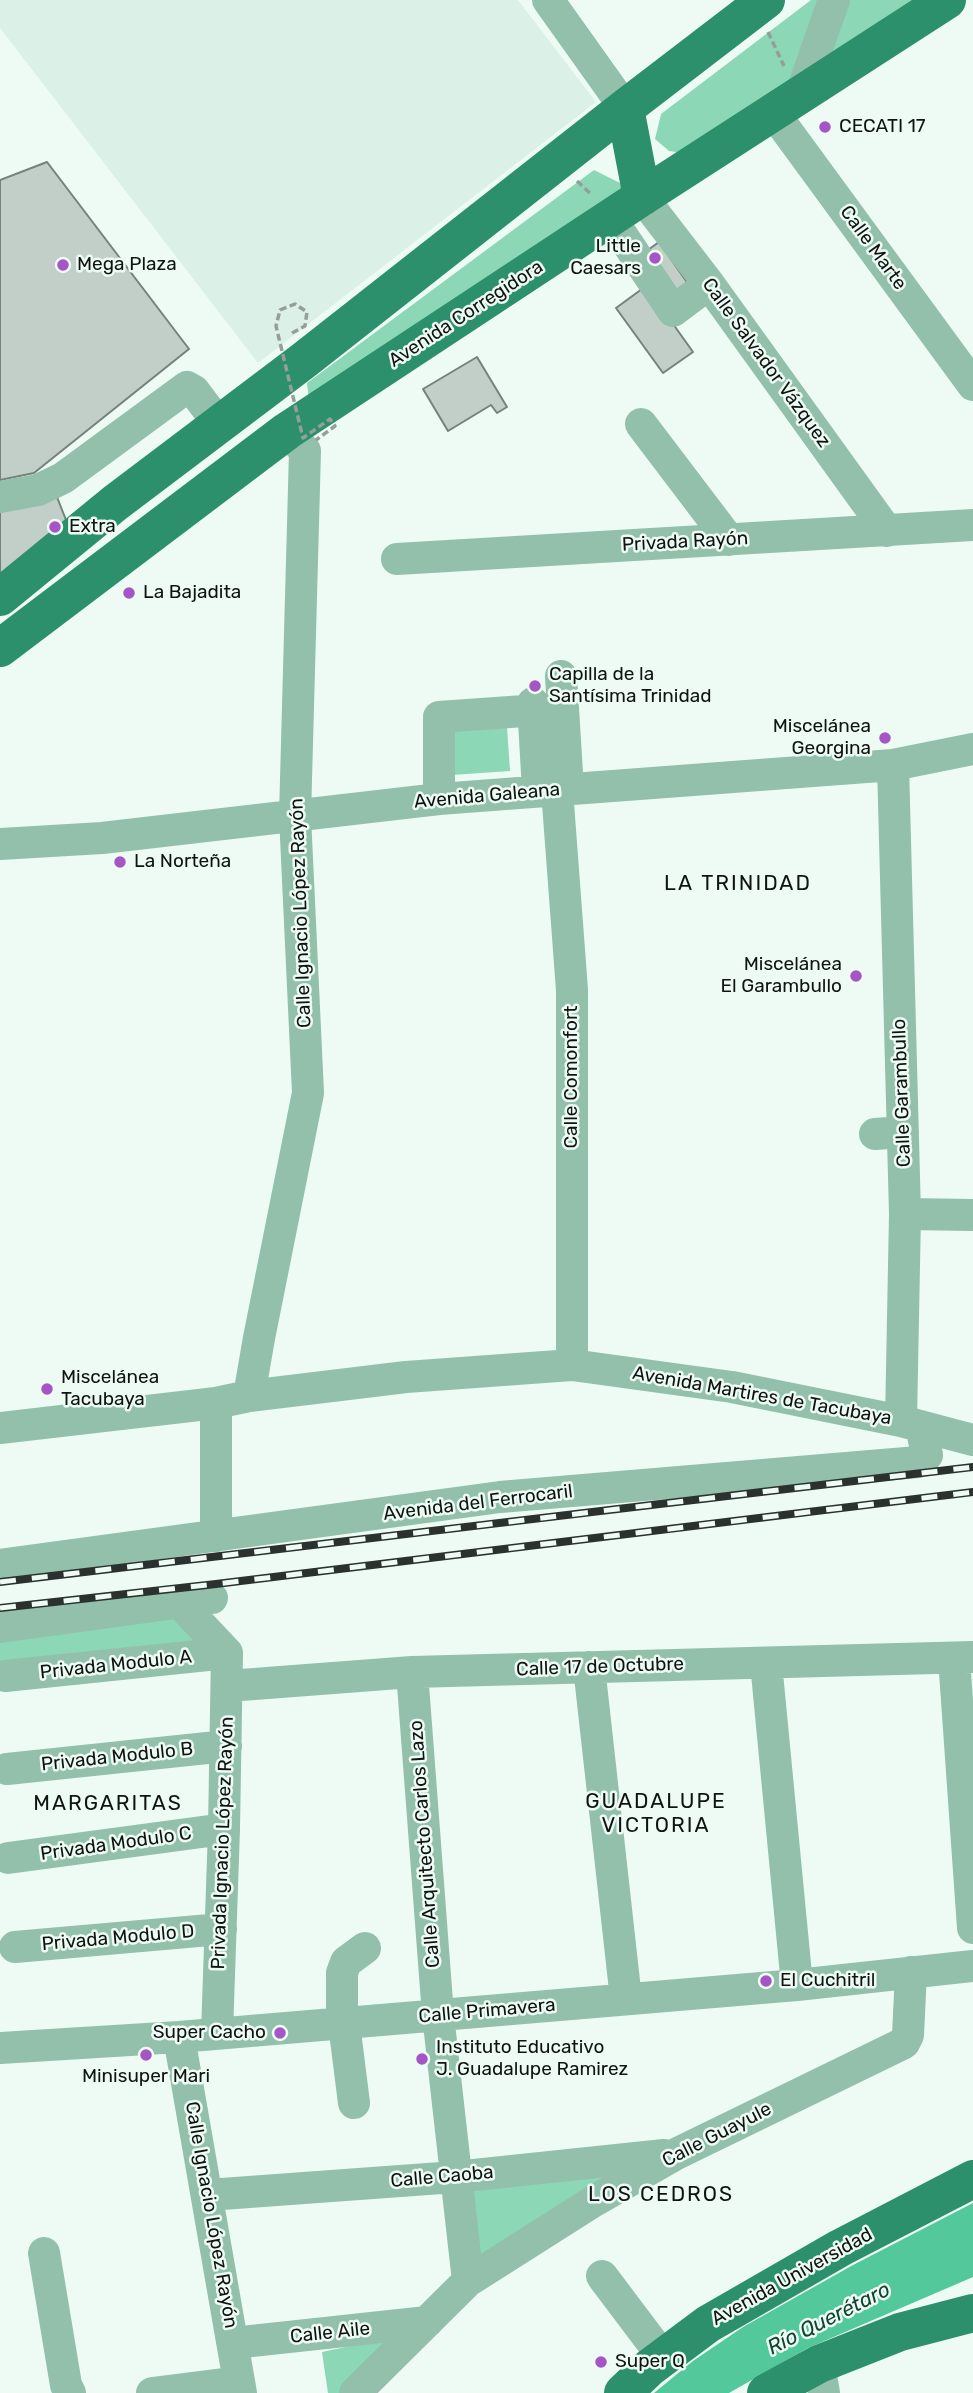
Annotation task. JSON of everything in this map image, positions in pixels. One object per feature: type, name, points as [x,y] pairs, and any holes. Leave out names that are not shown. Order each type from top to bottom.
[{"type":"main road","name":"Avenida Corregidora","points":[[0,648],[642,197],[947,0]]},
{"type":"main road","points":[[0,597],[184,449],[563,159],[754,5]]},
{"type":"main road","points":[[625,108],[642,197]]},
{"type":"main road","name":"Avenida Universidad","points":[[623,2393],[663,2357],[708,2324],[840,2248],[973,2179]]},
{"type":"main road","points":[[766,2393],[822,2378],[900,2332],[973,2313]]},
{"type":"street","points":[[548,0],[625,108]]},
{"type":"street","points":[[833,13],[839,50],[863,55]]},
{"type":"street","points":[[790,101],[833,13]]},
{"type":"street","name":"Calle Marte","points":[[790,101],[973,385]]},
{"type":"street","name":"Calle Salvador Vázquez","points":[[642,197],[709,284],[887,531]]},
{"type":"street","points":[[609,220],[673,311],[709,284]]},
{"type":"street","points":[[0,497],[38,490],[62,478],[187,387],[194,391],[219,424]]},
{"type":"street","points":[[640,424],[729,540]]},
{"type":"street","name":"Calle Ignacio López Rayón","points":[[249,1396],[308,1093],[295,816],[305,451],[302,436]]},
{"type":"street","name":"Privada Rayón","points":[[397,559],[973,525]]},
{"type":"street","points":[[554,790],[561,676]]},
{"type":"street","points":[[439,800],[439,716],[529,707],[554,790]]},
{"type":"street","name":"Avenida Galeana","points":[[0,844],[102,838],[439,800],[893,765],[973,749]]},
{"type":"street","name":"Calle Garambullo","points":[[893,765],[889,1133],[905,1214],[911,1424]]},
{"type":"street","name":"Calle Comonfort","points":[[554,790],[572,990],[572,1365]]},
{"type":"street","points":[[905,1214],[973,1215]]},
{"type":"street","name":"Avenida Martires de Tacubaya","points":[[0,1428],[216,1403],[249,1396],[406,1377],[572,1365],[732,1387],[911,1424],[973,1440]]},
{"type":"street","points":[[216,1403],[216,1536]]},
{"type":"street","name":"Avenida del Ferrocaril","points":[[0,1565],[500,1497],[918,1462],[926,1455],[911,1424]]},
{"type":"street","points":[[0,1627],[212,1598]]},
{"type":"street","points":[[180,1603],[227,1653]]},
{"type":"street","name":"Privada Modulo A","points":[[5,1676],[227,1653]]},
{"type":"street","name":"Privada Ignacio López Rayón","points":[[216,2033],[225,1829],[227,1653]]},
{"type":"street","points":[[964,1657],[973,1928]]},
{"type":"street","name":"Calle 17 de Octubre","points":[[228,1686],[412,1672],[964,1657]]},
{"type":"street","points":[[766,1663],[797,1985]]},
{"type":"street","points":[[589,1667],[626,1998]]},
{"type":"street","name":"Calle Arquitecto Carlos Lazo","points":[[412,1672],[438,2015],[468,2281]]},
{"type":"street","name":"Privada Modulo B","points":[[7,1769],[226,1746]]},
{"type":"street","name":"Privada Modulo C","points":[[8,1858],[225,1829]]},
{"type":"street","name":"Privada Modulo D","points":[[15,1947],[221,1929]]},
{"type":"street","points":[[354,2103],[342,1973],[346,1962],[365,1948]]},
{"type":"street","name":"Calle Primavera","points":[[0,2048],[179,2037],[797,1985],[973,1966]]},
{"type":"street","name":"Calle Guayule","points":[[355,2393],[468,2281],[594,2201],[676,2154],[904,2043],[908,2035],[911,1972]]},
{"type":"street","name":"Calle Ignacio López Rayón","points":[[179,2037],[240,2387]]},
{"type":"street","name":"Calle Caoba","points":[[208,2195],[455,2177],[676,2154]]},
{"type":"street","points":[[44,2253],[66,2385],[70,2393]]},
{"type":"street","points":[[602,2276],[663,2357]]},
{"type":"street","name":"Calle Aile","points":[[233,2343],[427,2322]]},
{"type":"street","points":[[152,2393],[240,2387]]},
{"type":"path","points":[[754,5],[785,68],[790,101]]},
{"type":"path","points":[[563,159],[579,183],[596,199],[609,220]]},
{"type":"path","points":[[292,333],[305,326],[307,312],[295,304],[280,310],[276,326],[303,438],[330,419],[335,426],[302,436]]},
{"type":"shaded area","points":[[0,0],[518,0],[596,102],[258,363],[0,28]]},
{"type":"shaded area","points":[[811,0],[921,0],[690,154],[669,151],[655,139],[661,114]]},
{"type":"shaded area","points":[[594,170],[626,186],[309,400],[307,383]]},
{"type":"shaded area","points":[[507,727],[510,771],[452,775],[449,731]]},
{"type":"shaded area","points":[[173,1611],[214,1649],[0,1673],[0,1631]]},
{"type":"shaded area","points":[[662,2158],[474,2268],[463,2183]]},
{"type":"shaded area","points":[[407,2334],[341,2393],[328,2393],[322,2352]]},
{"type":"water","name":"Río Querétaro","points":[[973,2203],[973,2277],[808,2348],[729,2393],[654,2393],[693,2361],[743,2327],[853,2265]]},
{"type":"building","name":"Mega Plaza","points":[[47,162],[189,349],[34,473],[0,480],[0,180]]},
{"type":"building","points":[[659,242],[691,288],[673,300],[641,255]]},
{"type":"building","points":[[646,286],[693,352],[663,373],[616,308]]},
{"type":"building","points":[[477,357],[507,407],[497,413],[491,405],[448,431],[423,389]]},
{"type":"building","points":[[55,492],[68,525],[0,577],[0,502]]},
{"type":"railway","points":[[0,1582],[973,1467]]},
{"type":"railway","points":[[0,1608],[973,1492]]},
{"type":"place","name":"CECATI 17","points":[[825,127]]},
{"type":"place","name":"Little Caesars","points":[[655,258]]},
{"type":"place","name":"Mega Plaza","points":[[63,265]]},
{"type":"place","name":"Extra","points":[[55,527]]},
{"type":"place","name":"La Bajadita","points":[[129,593]]},
{"type":"place","name":"Capilla de la Santísima Trinidad","points":[[535,686]]},
{"type":"place","name":"Miscelánea Georgina","points":[[885,738]]},
{"type":"place","name":"La Norteña","points":[[120,862]]},
{"type":"place","name":"Miscelánea El Garambullo","points":[[856,976]]},
{"type":"place","name":"Miscelánea Tacubaya","points":[[47,1389]]},
{"type":"place","name":"El Cuchitril","points":[[766,1981]]},
{"type":"place","name":"Super Cacho","points":[[280,2033]]},
{"type":"place","name":"Minisuper Mari","points":[[146,2055]]},
{"type":"place","name":"Instituto Educativo J. Guadalupe Ramirez","points":[[422,2059]]},
{"type":"place","name":"Super Q","points":[[601,2362]]},
{"type":"district","name":"LA TRINIDAD","points":[[738,884]]},
{"type":"district","name":"MARGARITAS","points":[[108,1804]]},
{"type":"district","name":"GUADALUPE VICTORIA","points":[[656,1814]]},
{"type":"district","name":"LOS CEDROS","points":[[661,2195]]}]
